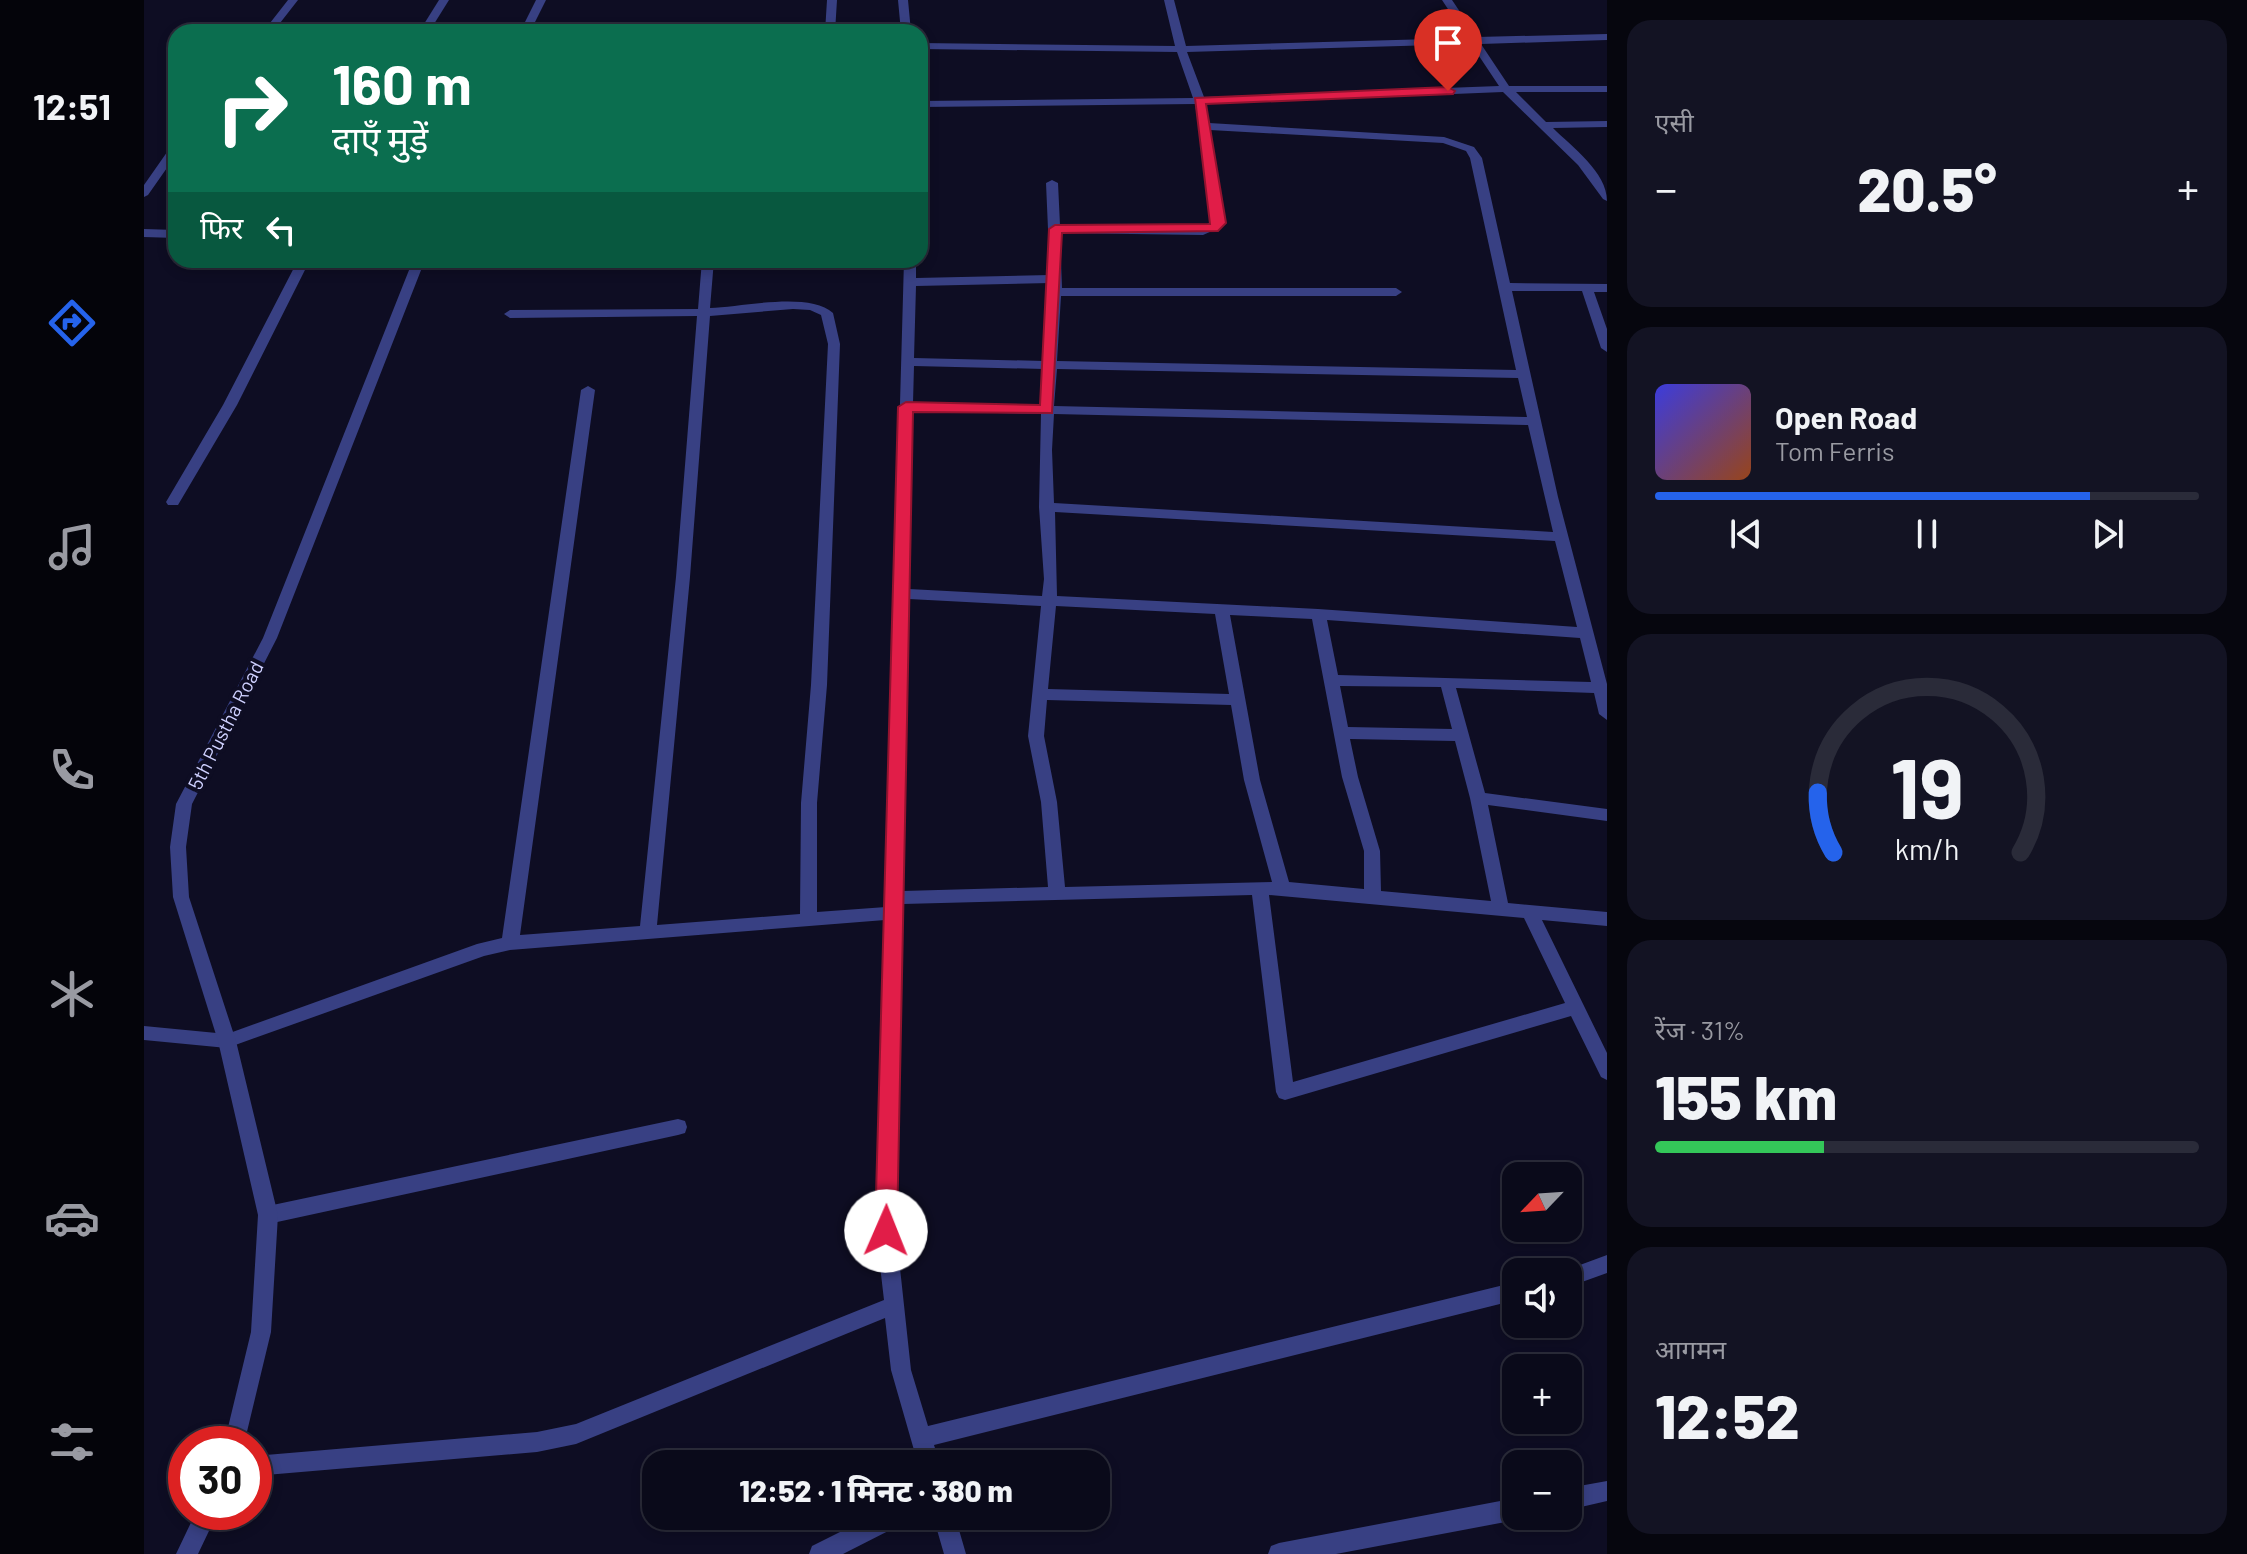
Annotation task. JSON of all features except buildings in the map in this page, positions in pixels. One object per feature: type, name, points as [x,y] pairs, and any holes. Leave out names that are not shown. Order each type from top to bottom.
[{"type":"street","points":[[274,24],[293,0]]},
{"type":"street","points":[[429,24],[444,0]]},
{"type":"street","points":[[529,24],[541,0]]},
{"type":"street","points":[[830,24],[832,0]]},
{"type":"street","points":[[903,0],[905,24]]},
{"type":"street","points":[[1055,229],[1214,228],[1219,223],[1200,101],[1181,49],[1169,0]]},
{"type":"street","points":[[1447,0],[1506,89],[1591,176],[1607,197]]},
{"type":"street","points":[[928,46],[1181,49],[1607,37]]},
{"type":"street","points":[[928,104],[1200,101],[1506,89],[1607,89]]},
{"type":"street","points":[[1543,125],[1607,124]]},
{"type":"street","points":[[1203,126],[1444,140],[1470,149],[1476,158],[1561,537],[1607,714]]},
{"type":"street","points":[[144,193],[168,158]]},
{"type":"street","points":[[1591,176],[1607,175]]},
{"type":"street","points":[[1052,183],[1055,286],[1047,410],[1049,603],[1036,736],[1049,802],[1057,894]]},
{"type":"street","points":[[144,233],[168,234]]},
{"type":"street","points":[[173,502],[230,405],[300,268]]},
{"type":"street","name":"5th Pustha Road","points":[[238,1426],[261,1332],[268,1215],[227,1041],[181,897],[178,847],[184,804],[270,638],[416,268]]},
{"type":"street","points":[[648,930],[708,268]]},
{"type":"street","points":[[910,268],[886,1231],[901,1370],[925,1450]]},
{"type":"street","points":[[910,282],[1396,292]]},
{"type":"street","points":[[1506,287],[1607,288]]},
{"type":"street","points":[[1587,288],[1607,348]]},
{"type":"street","points":[[510,314],[705,313],[818,306],[827,313],[832,325],[819,685],[809,803],[808,919]]},
{"type":"street","points":[[907,362],[1524,374]]},
{"type":"street","points":[[510,943],[588,390]]},
{"type":"street","points":[[906,407],[1535,421]]},
{"type":"street","points":[[1046,507],[1561,537]]},
{"type":"street","points":[[901,594],[1222,612],[1318,614],[1586,633]]},
{"type":"street","points":[[1222,612],[1252,780],[1282,888]]},
{"type":"street","points":[[1318,614],[1341,733],[1372,851],[1373,897]]},
{"type":"street","points":[[1329,680],[1600,688]]},
{"type":"street","points":[[1447,682],[1478,798],[1501,909]]},
{"type":"street","points":[[1041,694],[1238,700]]},
{"type":"street","points":[[1341,733],[1461,735]]},
{"type":"street","points":[[1478,798],[1607,815]]},
{"type":"street","points":[[1260,888],[1285,1092],[1576,1007]]},
{"type":"street","points":[[144,1033],[227,1041],[483,949],[510,943],[808,919],[894,906],[1057,894],[1282,888],[1607,919]]},
{"type":"street","points":[[1530,912],[1607,1072]]},
{"type":"street","points":[[268,1215],[678,1127]]},
{"type":"street","points":[[1582,1273],[1607,1264]]},
{"type":"street","points":[[921,1438],[1502,1294]]},
{"type":"street","points":[[272,1464],[537,1442],[576,1434],[894,1305]]},
{"type":"street","points":[[1582,1496],[1607,1491]]},
{"type":"street","points":[[1279,1554],[1502,1512]]},
{"type":"street","points":[[187,1554],[198,1530]]},
{"type":"street","points":[[820,1554],[867,1530]]},
{"type":"street","points":[[948,1530],[955,1554]]},
{"type":"route","points":[[886,1231],[906,407],[1047,410],[1056,279],[1055,229],[1203,231],[1214,228],[1219,223],[1200,101],[1448,91]]}]
